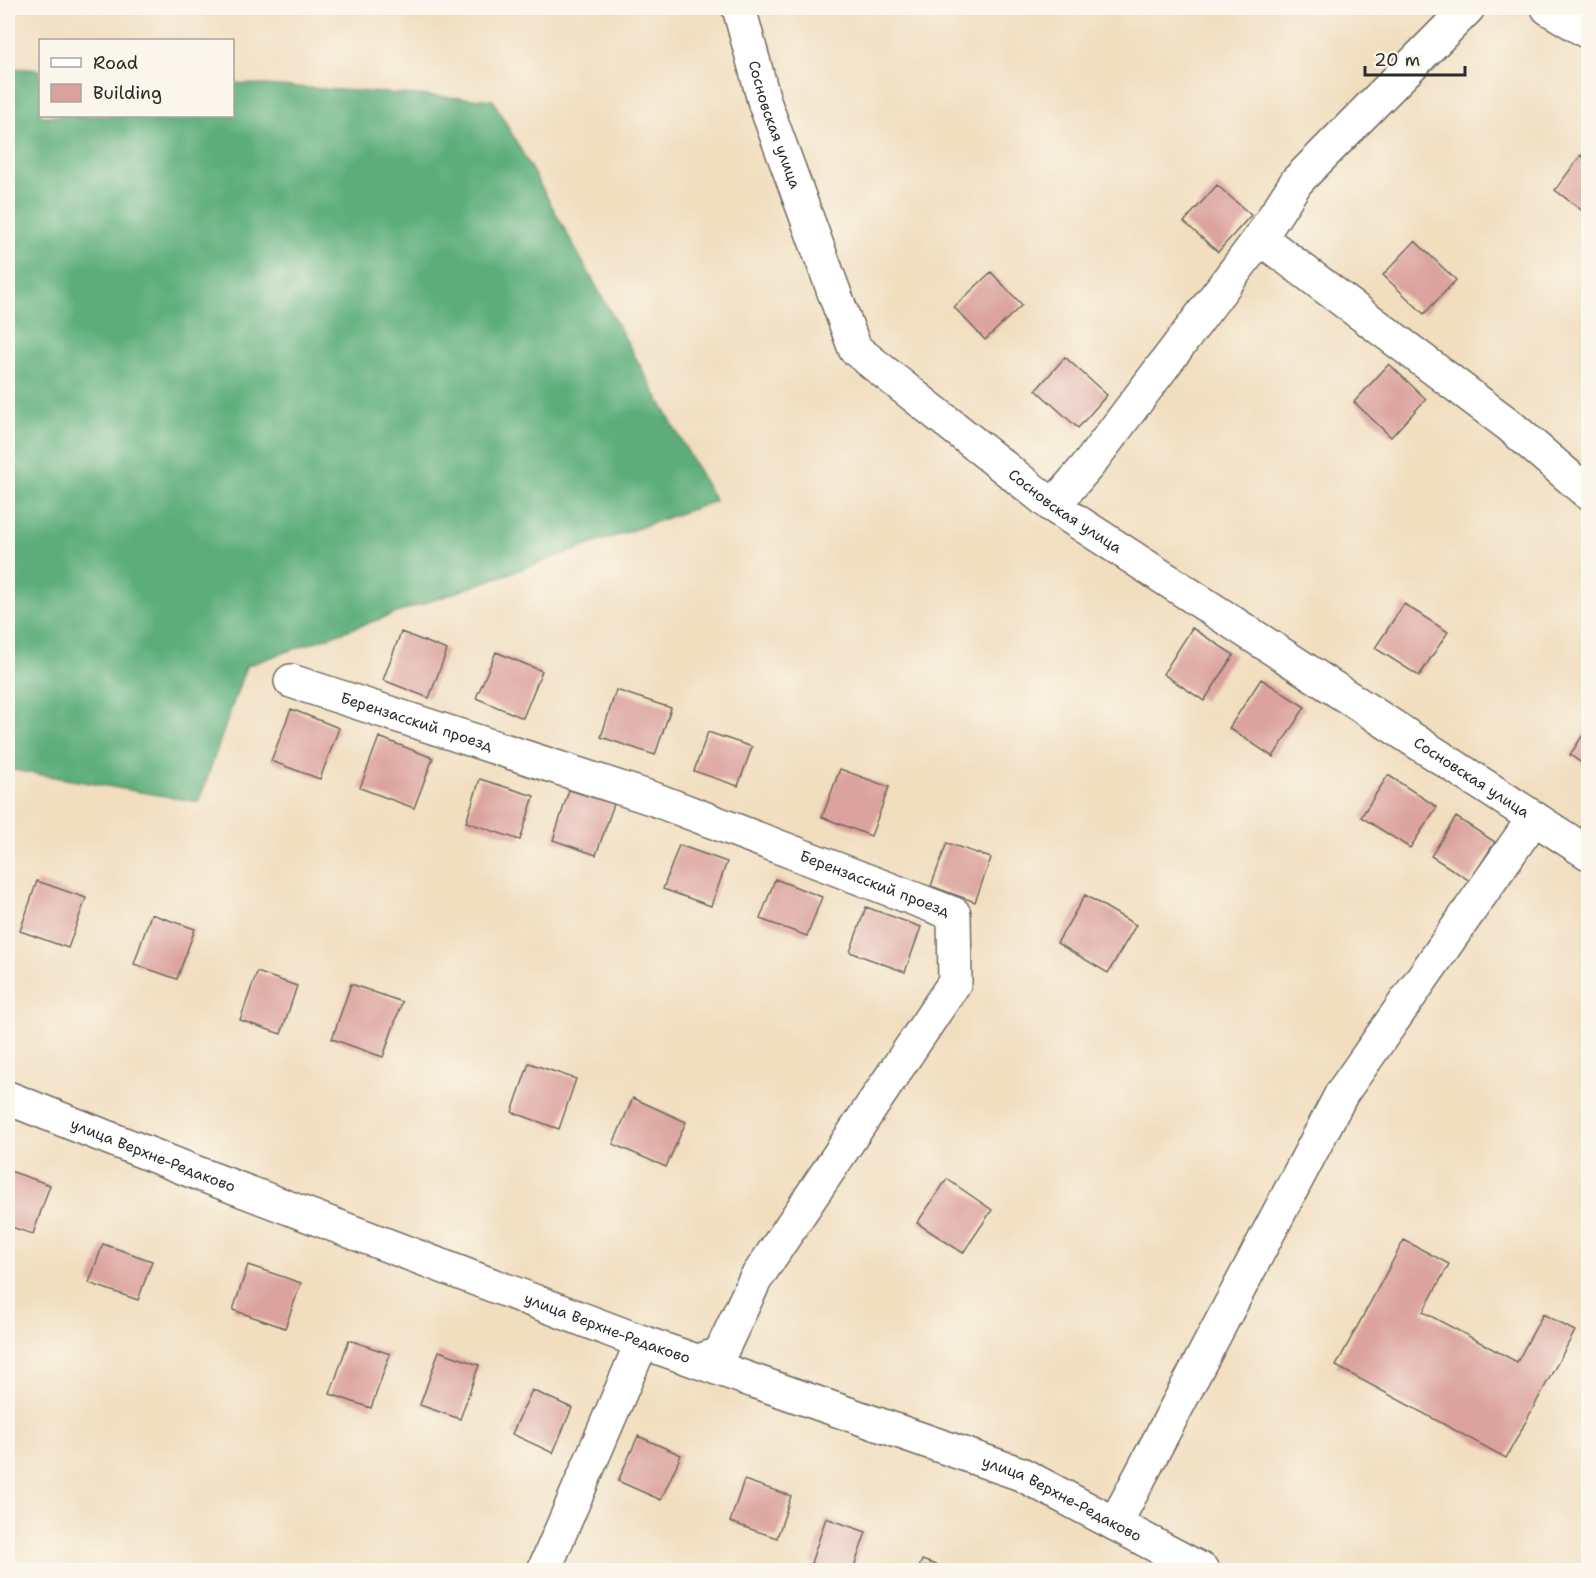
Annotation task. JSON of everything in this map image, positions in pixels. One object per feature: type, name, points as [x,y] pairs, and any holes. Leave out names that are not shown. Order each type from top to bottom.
[{"type":"street","name":"Сосновская улица","points":[[739,8],[765,104],[855,349],[1053,506],[1588,852]]},
{"type":"street","points":[[1053,506],[1089,464],[1260,238],[1297,181],[1468,8]]},
{"type":"street","points":[[1548,8],[1588,32]]},
{"type":"street","points":[[1260,238],[1509,425],[1588,493]]},
{"type":"street","name":"Берензасский проезд","points":[[291,681],[654,799],[954,914],[955,982],[755,1280],[720,1354],[698,1361]]},
{"type":"street","points":[[1115,1524],[1342,1093],[1534,818]]},
{"type":"street","name":"улица Верхне-Редаково","points":[[8,1098],[219,1182],[642,1342],[1021,1474],[1202,1570]]},
{"type":"street","points":[[544,1570],[642,1342]]},
{"type":"green space","points":[[8,68],[39,70],[39,117],[234,117],[234,83],[493,100],[715,501],[246,666],[199,802],[8,769]]},
{"type":"building","points":[[1581,155],[1588,161],[1588,215],[1555,190]]},
{"type":"building","points":[[1217,185],[1251,215],[1218,252],[1184,222]]},
{"type":"building","points":[[1415,241],[1456,280],[1424,314],[1383,275]]},
{"type":"building","points":[[991,272],[1022,305],[985,340],[954,307]]},
{"type":"building","points":[[1065,357],[1107,395],[1078,428],[1036,390]]},
{"type":"building","points":[[1389,364],[1426,399],[1391,437],[1354,402]]},
{"type":"building","points":[[1404,604],[1448,632],[1419,676],[1375,648]]},
{"type":"building","points":[[1192,628],[1234,655],[1204,701],[1163,674]]},
{"type":"building","points":[[401,632],[447,650],[429,698],[383,680]]},
{"type":"building","points":[[496,652],[542,671],[523,718],[476,698]]},
{"type":"building","points":[[1261,679],[1305,707],[1273,757],[1229,728]]},
{"type":"building","points":[[616,690],[671,708],[655,755],[601,737]]},
{"type":"building","points":[[291,709],[339,728],[320,779],[271,761]]},
{"type":"building","points":[[1588,727],[1588,767],[1570,755]]},
{"type":"building","points":[[708,732],[752,747],[738,786],[694,771]]},
{"type":"building","points":[[379,737],[433,758],[414,808],[360,788]]},
{"type":"building","points":[[840,769],[889,787],[871,836],[822,817]]},
{"type":"building","points":[[1388,775],[1437,807],[1410,848],[1361,817]]},
{"type":"building","points":[[480,779],[534,796],[520,840],[466,822]]},
{"type":"building","points":[[569,790],[614,804],[596,855],[553,840]]},
{"type":"building","points":[[1456,817],[1495,842],[1470,881],[1431,856]]},
{"type":"building","points":[[947,843],[991,858],[975,902],[931,886]]},
{"type":"building","points":[[679,845],[727,862],[711,906],[663,889]]},
{"type":"building","points":[[775,879],[822,897],[807,936],[760,919]]},
{"type":"building","points":[[37,881],[86,898],[68,948],[20,931]]},
{"type":"building","points":[[1085,895],[1136,925],[1108,973],[1057,943]]},
{"type":"building","points":[[866,907],[921,927],[905,972],[850,952]]},
{"type":"building","points":[[151,914],[195,929],[177,979],[134,964]]},
{"type":"building","points":[[257,972],[297,986],[281,1034],[240,1020]]},
{"type":"building","points":[[351,984],[402,1002],[383,1057],[332,1039]]},
{"type":"building","points":[[529,1063],[576,1079],[559,1129],[512,1112]]},
{"type":"building","points":[[633,1098],[686,1122],[666,1167],[613,1144]]},
{"type":"building","points":[[10,1171],[50,1185],[33,1234],[8,1226]]},
{"type":"building","points":[[947,1179],[992,1210],[963,1253],[917,1223]]},
{"type":"building","points":[[1404,1240],[1449,1264],[1423,1312],[1517,1362],[1543,1314],[1575,1331],[1506,1458],[1336,1366]]},
{"type":"building","points":[[103,1244],[152,1261],[138,1300],[89,1283]]},
{"type":"building","points":[[248,1265],[301,1283],[285,1328],[233,1310]]},
{"type":"building","points":[[349,1340],[390,1354],[371,1408],[330,1394]]},
{"type":"building","points":[[439,1351],[479,1365],[460,1419],[420,1405]]},
{"type":"building","points":[[532,1390],[572,1408],[553,1453],[512,1434]]},
{"type":"building","points":[[638,1436],[681,1455],[661,1500],[618,1481]]},
{"type":"building","points":[[744,1480],[791,1496],[777,1538],[730,1522]]},
{"type":"building","points":[[826,1518],[866,1532],[853,1570],[833,1570],[811,1563]]},
{"type":"building","points":[[922,1560],[951,1570],[918,1570]]}]
